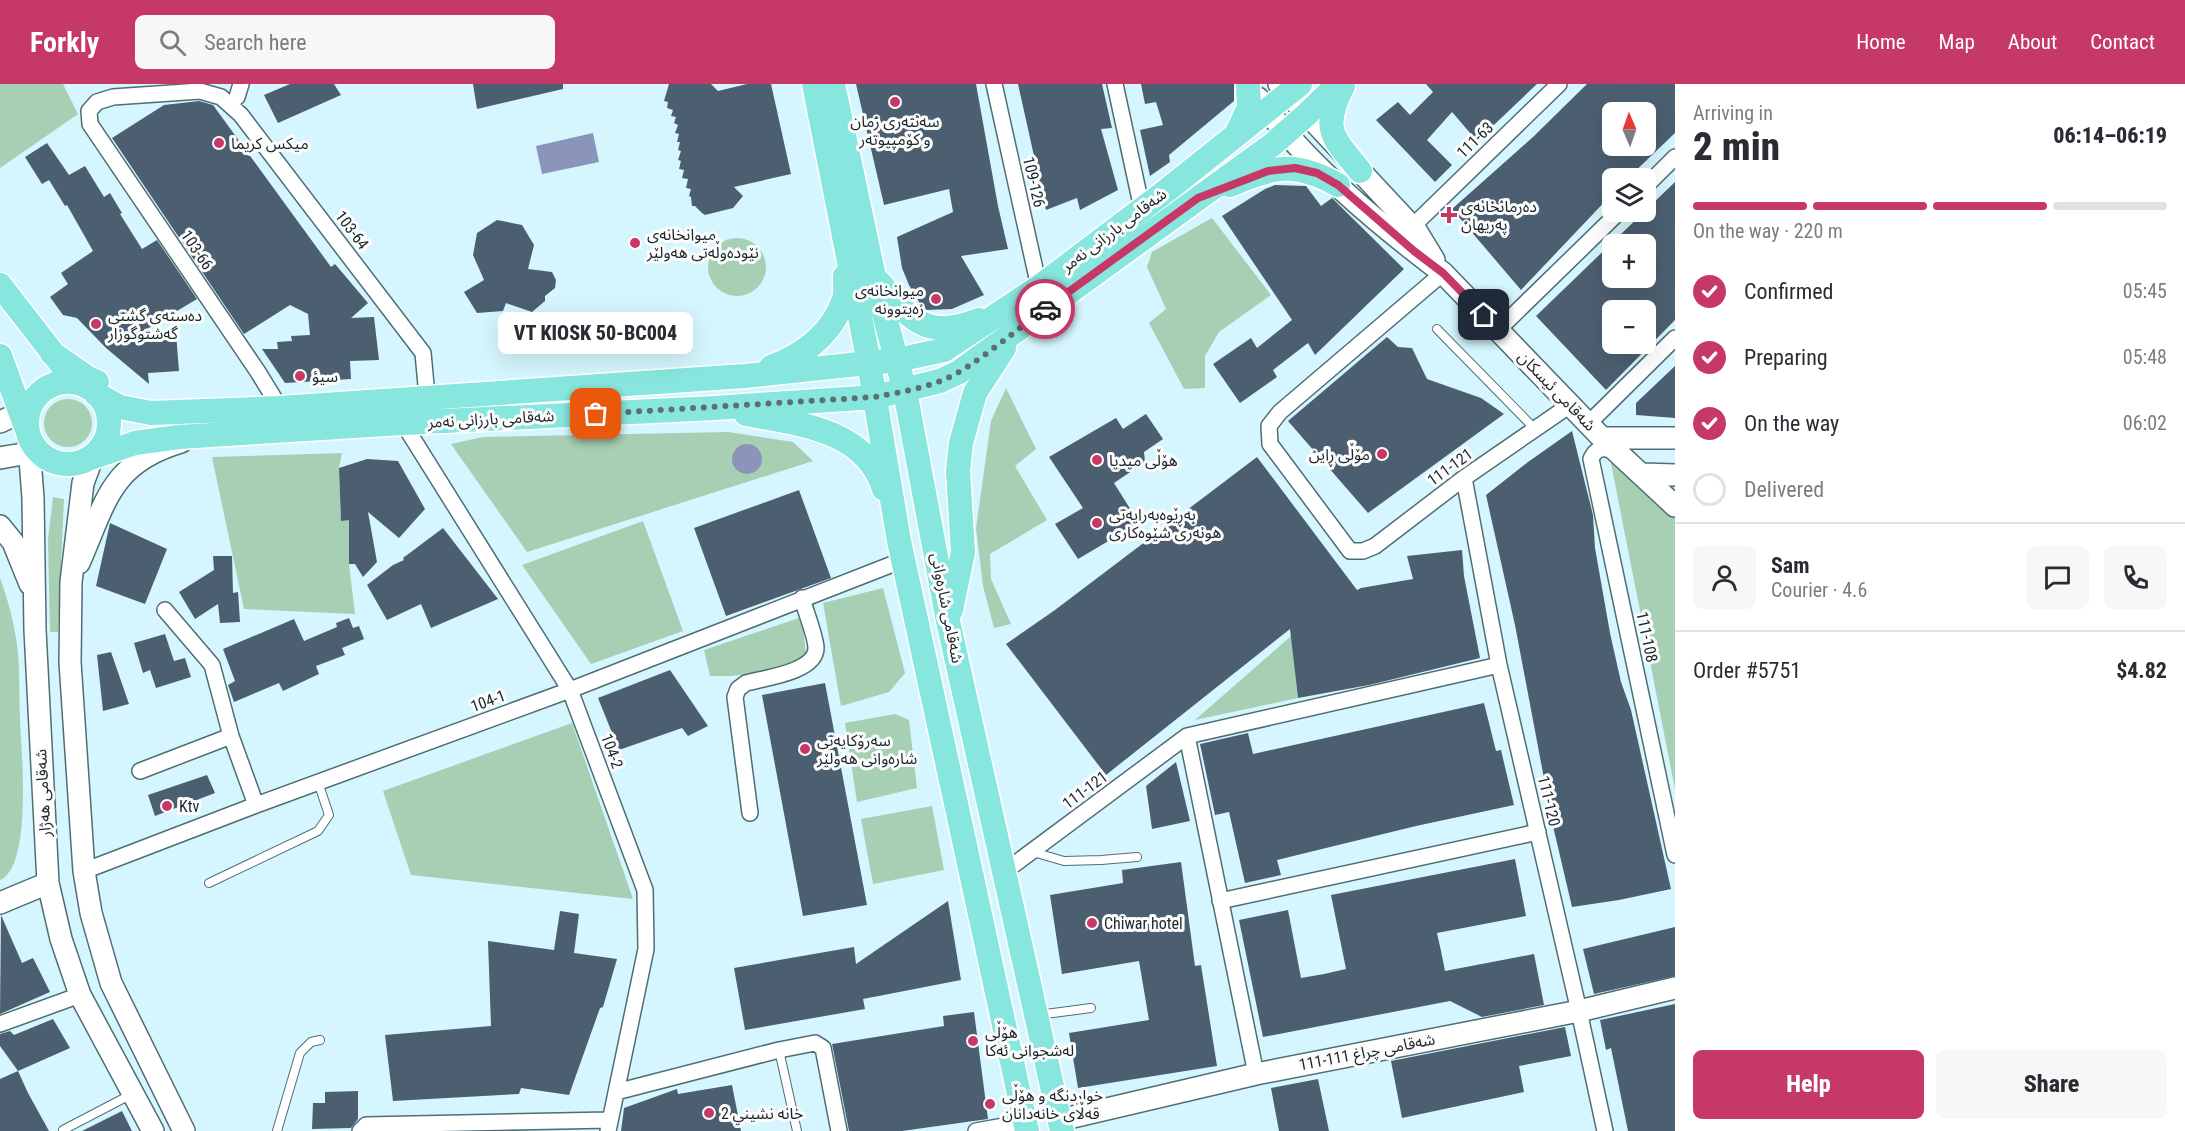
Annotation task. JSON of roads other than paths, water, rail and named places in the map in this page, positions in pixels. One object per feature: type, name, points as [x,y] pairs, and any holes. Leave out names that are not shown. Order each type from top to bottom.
[{"type":"main road","name":"شەقامی شارەوانی","points":[[814,84],[869,363],[901,551],[1026,1126]]},
{"type":"main road","name":"شەقامی شارەوانی","points":[[833,84],[874,277],[905,391],[948,621],[1061,1126]]},
{"type":"main road","points":[[1237,134],[1249,107],[1249,84]]},
{"type":"main road","name":"شەقامی ئیسکان","points":[[1249,84],[1285,134],[1338,185],[1443,273],[1595,431],[1675,506]]},
{"type":"main road","name":"شەقامی بارزانی نەمر","points":[[1294,97],[1285,134],[1198,198],[1014,317],[945,350],[897,360],[745,376],[234,410],[151,413],[120,407],[74,383],[61,383],[39,394],[28,412],[25,436],[68,463],[135,443],[179,437],[403,423],[715,408],[875,397],[905,391],[940,381],[959,372],[1014,317],[1039,287],[1267,110],[1294,97],[1338,84]]},
{"type":"main road","points":[[1345,84],[1330,116],[1330,126],[1336,142],[1360,171]]},
{"type":"main road","name":"شەقامی ئیسکان","points":[[1294,97],[1417,232],[1443,273]]},
{"type":"main road","points":[[1198,198],[1268,171],[1295,168],[1317,173],[1338,185]]},
{"type":"main road","points":[[745,376],[792,359],[811,347],[825,333],[837,316],[845,298],[846,247]]},
{"type":"main road","points":[[874,277],[912,318],[932,328],[951,329],[1014,317]]},
{"type":"main road","name":"شەقامی بارزانی نەمر","points":[[0,285],[66,370],[104,404],[108,417],[108,430],[93,454]]},
{"type":"main road","points":[[948,621],[963,552],[958,471],[961,443],[975,393],[1014,317]]},
{"type":"main road","points":[[52,353],[88,378],[110,388],[144,398],[234,410]]},
{"type":"main road","points":[[0,356],[25,436],[15,455],[0,458]]},
{"type":"main road","points":[[715,408],[814,427],[852,445],[880,476],[901,551]]},
{"type":"main road","points":[[1595,431],[1675,438]]},
{"type":"main road","points":[[71,582],[105,498],[129,468],[144,457],[166,447],[219,435]]},
{"type":"main road","name":"شەقامی هەژار","points":[[25,436],[33,498],[35,630],[48,883],[61,939],[80,995],[153,1131]]},
{"type":"main road","points":[[93,454],[83,482],[71,582],[70,662],[84,871],[91,913],[111,983],[184,1131]]},
{"type":"main road","points":[[1643,474],[1675,476]]},
{"type":"main road","points":[[0,526],[13,542],[30,586],[35,630]]},
{"type":"main road","points":[[0,903],[48,883]]},
{"type":"main road","name":"شەقامی چراغ 111-111","points":[[1061,1126],[1256,1074],[1579,1011],[1675,988]]},
{"type":"main road","points":[[137,1101],[166,1095]]},
{"type":"street","name":"109-126","points":[[994,84],[1039,287]]},
{"type":"street","points":[[1115,84],[1142,209]]},
{"type":"street","name":"111-63","points":[[1416,223],[1559,84]]},
{"type":"street","name":"103-66","points":[[233,93],[200,91],[113,97],[97,102],[90,111],[90,124],[280,408]]},
{"type":"street","name":"103-64","points":[[233,93],[241,115],[423,352],[427,396]]},
{"type":"street","points":[[1656,176],[1675,157]]},
{"type":"street","points":[[1498,330],[1609,222]]},
{"type":"street","name":"111-121","points":[[1443,273],[1280,412],[1269,426],[1270,444],[1350,550],[1363,551],[1375,546],[1464,478],[1570,405]]},
{"type":"street","points":[[1595,431],[1675,338]]},
{"type":"street","name":"104-2","points":[[403,423],[570,690],[645,890],[646,949],[609,1125]]},
{"type":"street","name":"111-108","points":[[1619,453],[1603,448],[1596,451],[1591,459],[1675,855]]},
{"type":"street","name":"111-120","points":[[1464,478],[1499,665],[1605,1131]]},
{"type":"street","name":"104-1","points":[[84,871],[256,805],[570,690],[802,598],[901,551]]},
{"type":"street","points":[[750,813],[735,697],[738,688],[746,683],[801,668],[811,662],[816,648],[802,598]]},
{"type":"street","points":[[165,610],[212,665],[231,736],[256,805]]},
{"type":"street","points":[[1256,1074],[1187,736],[1499,665]]},
{"type":"street","points":[[140,771],[231,736]]},
{"type":"street","name":"111-121","points":[[1004,872],[1187,736]]},
{"type":"street","points":[[1220,901],[1538,832]]},
{"type":"street","points":[[0,1024],[80,995]]},
{"type":"street","points":[[616,1092],[779,1050],[815,1043],[823,1048],[839,1131]]},
{"type":"street","points":[[360,1131],[366,1125],[609,1125]]},
{"type":"street","points":[[976,1131],[1026,1126]]},
{"type":"lane","points":[[1437,329],[1535,429]]},
{"type":"lane","points":[[209,883],[318,831],[329,815],[318,782]]},
{"type":"lane","points":[[1032,852],[1064,861],[1137,857]]},
{"type":"lane","points":[[1036,1015],[1091,1008]]},
{"type":"lane","points":[[277,1131],[300,1053],[311,1042],[320,1040]]},
{"type":"lane","points":[[779,1050],[797,1131]]},
{"type":"lane","points":[[63,1130],[137,1101]]},
{"type":"water","points":[[593,133],[599,162],[542,174],[536,146]]},
{"type":"water","points":[[747,444],[758,448],[762,459],[758,470],[747,474],[736,470],[732,459],[736,448]]},
{"type":"place","name":"سەنتەری زمان و کۆمپیوتەر","points":[[895,102]]},
{"type":"place","name":"ميكس كريما","points":[[219,143]]},
{"type":"place","name":"دەرمانخانەی پەریهان","points":[[1449,215]]},
{"type":"place","name":"میوانخانەی نێودەوڵەتی هەولێر","points":[[635,243]]},
{"type":"place","name":"میوانخانەی زەیتوونە","points":[[936,299]]},
{"type":"place","name":"ده‌سته‌ی گشتی گه‌شتوگوزار","points":[[96,324]]},
{"type":"place","name":"سيؤ","points":[[300,376]]},
{"type":"place","name":"VT KIOSK 50-BC004","points":[[596,414]]},
{"type":"place","name":"مۆڵی ڕاین","points":[[1382,454]]},
{"type":"place","name":"هۆڵی میدیا","points":[[1097,460]]},
{"type":"place","name":"بەڕێوەبەرایەتی هونەری شێوەکاری","points":[[1097,523]]},
{"type":"place","name":"سەرۆکایەتی شارەوانی هەولێر","points":[[805,749]]},
{"type":"place","name":"Ktv","points":[[167,806]]},
{"type":"place","name":"Chiwar hotel","points":[[1092,923]]},
{"type":"place","name":"هۆڵی لەشجوانی ئەکا","points":[[973,1041]]},
{"type":"place","name":"خواردنگە و هۆڵی قەڵای خانەدانان","points":[[990,1104]]},
{"type":"place","name":"خانه نشيني 2","points":[[709,1113]]}]
